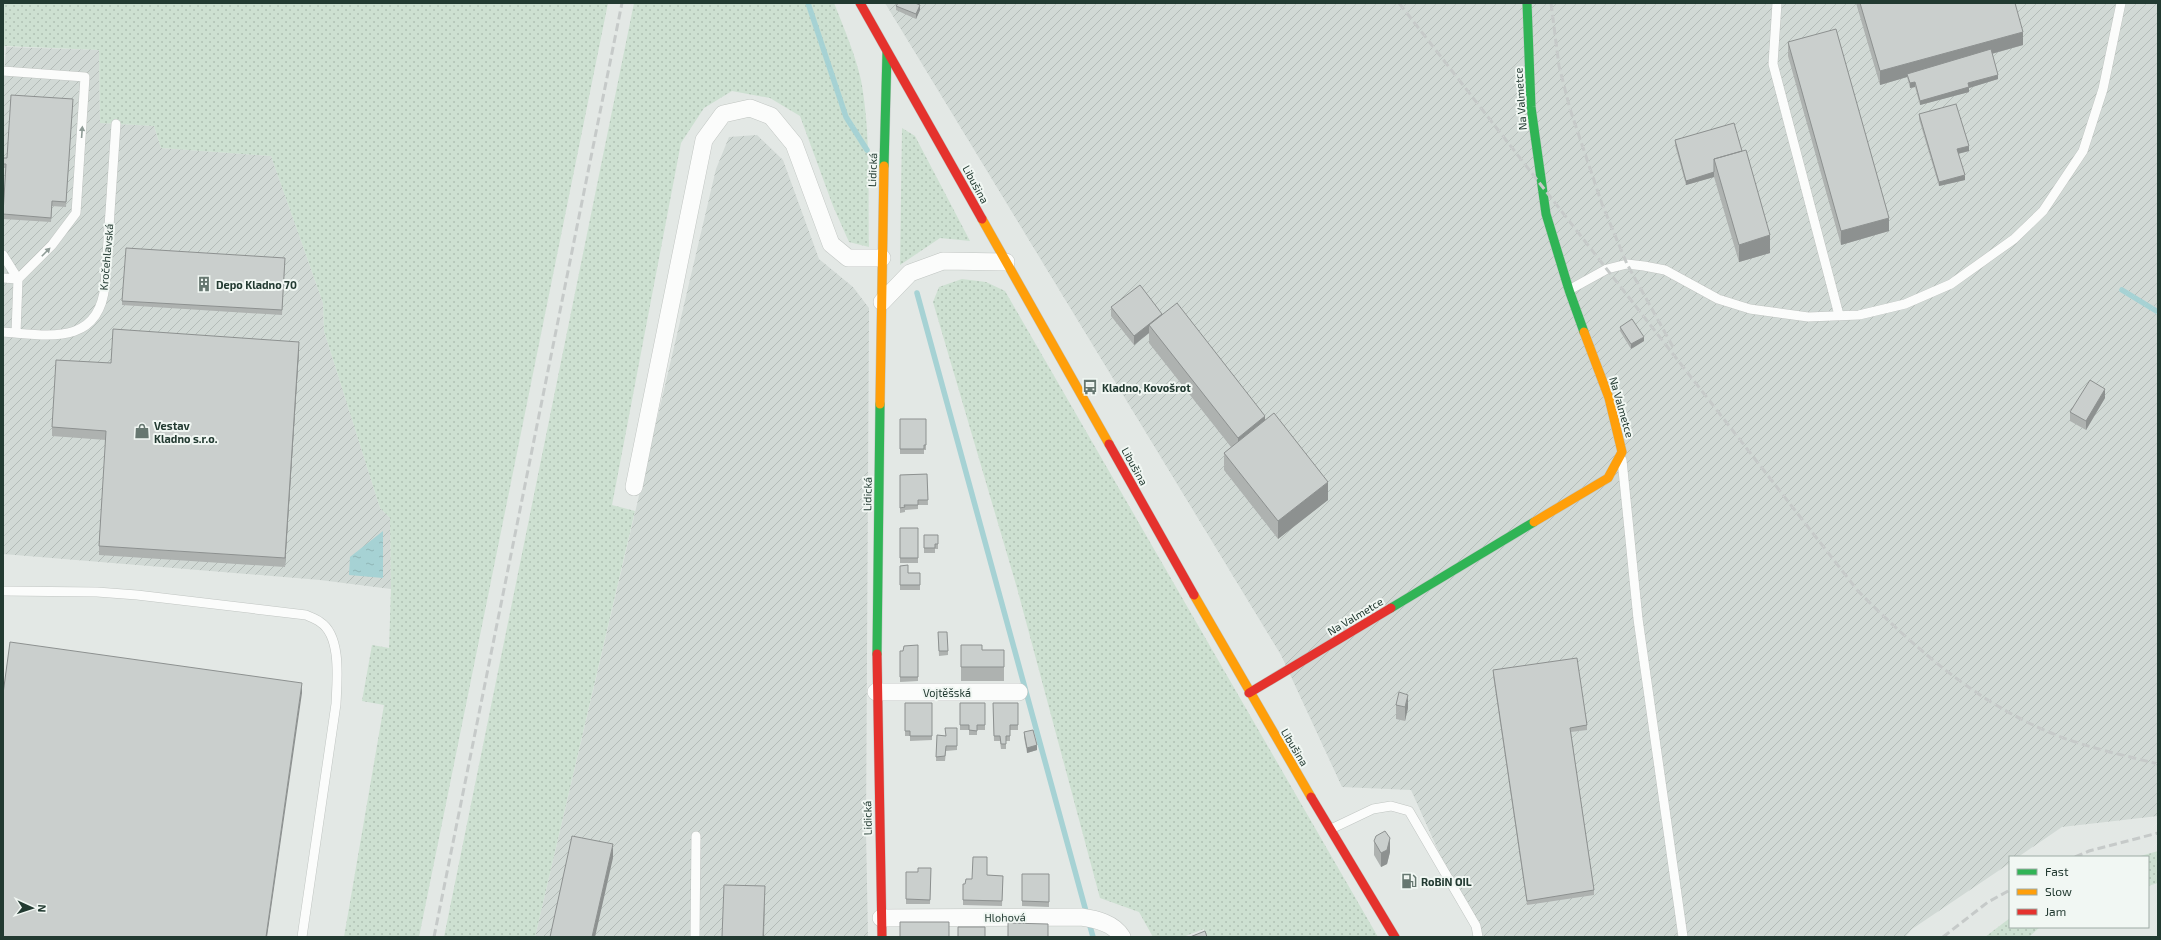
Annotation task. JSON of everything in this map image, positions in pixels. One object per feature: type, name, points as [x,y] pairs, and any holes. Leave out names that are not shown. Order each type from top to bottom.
[{"type":"street","name":"Libušina","points":[[860,3],[888,50],[1249,693],[1395,937]]},
{"type":"street","name":"Na Valmetce","points":[[1249,693],[1608,478],[1622,452],[1609,398],[1569,290],[1546,214],[1531,106],[1527,3]]},
{"type":"street","name":"Lidická","points":[[882,937],[876,692],[882,258],[888,50]]},
{"type":"street","points":[[634,487],[704,140],[723,114],[750,108],[771,116],[794,144],[831,244],[848,258],[882,258]]},
{"type":"street","points":[[882,302],[910,273],[943,261],[1006,262]]},
{"type":"street","name":"Vojtěšská","points":[[876,692],[1019,692]]},
{"type":"street","name":"Hlohová","points":[[881,918],[1081,916],[1101,921],[1112,926],[1122,937]]},
{"type":"lane","points":[[1777,3],[1773,64],[1839,316]]},
{"type":"lane","points":[[1569,290],[1607,269],[1627,264],[1665,270],[1718,299],[1750,309],[1808,317],[1859,315],[1905,304],[1951,284],[2014,239],[2043,211],[2083,151],[2104,89],[2121,3]]},
{"type":"lane","points":[[3,71],[85,77],[76,213],[52,245],[18,279],[3,278]]},
{"type":"lane","name":"Kročehlavská","points":[[3,332],[68,334],[83,327],[100,306],[104,285],[116,124]]},
{"type":"lane","points":[[3,255],[18,279],[16,333]]},
{"type":"lane","points":[[1622,452],[1638,619],[1683,937]]},
{"type":"lane","points":[[3,591],[97,592],[137,595],[306,615],[321,622],[333,641],[338,668],[336,704],[302,937]]},
{"type":"lane","points":[[1330,830],[1373,808],[1391,806],[1410,811],[1476,926],[1478,937]]},
{"type":"lane","points":[[695,937],[696,836]]},
{"type":"shaded area","points":[[885,3],[2158,3],[2158,816],[2062,827],[2019,856],[2009,856],[2009,864],[1912,929],[1905,937],[1477,937],[1411,790],[1342,787],[1281,655]]},
{"type":"shaded area","points":[[6,47],[99,50],[100,123],[154,126],[161,148],[271,156],[323,303],[324,331],[380,508],[390,518],[391,589],[320,580],[3,554],[3,92]]},
{"type":"shaded area","points":[[757,135],[783,160],[819,259],[853,287],[869,308],[866,831],[868,937],[535,937],[716,169],[729,137]]},
{"type":"green space","points":[[3,3],[608,3],[419,937],[344,937],[384,705],[362,701],[372,645],[389,648],[391,589],[390,518],[380,508],[324,331],[323,303],[271,156],[161,148],[154,126],[100,123],[99,50],[3,46]]},
{"type":"green space","points":[[634,3],[834,3],[856,61],[864,100],[868,142],[869,247],[849,242],[833,206],[800,116],[770,98],[732,91],[704,108],[681,143],[612,505],[635,511],[535,937],[444,937]]},
{"type":"green space","points":[[902,128],[915,136],[970,241],[940,238],[900,265]]},
{"type":"green space","points":[[962,279],[986,282],[1005,291],[1378,937],[1205,937],[1204,929],[1183,937],[1153,937],[1139,912],[1100,898],[1017,588],[933,302],[939,287]]},
{"type":"green space","points":[[2158,851],[2158,883],[2149,886],[2149,856],[2140,856]]},
{"type":"green space","points":[[2009,919],[2009,928],[2039,928],[2029,937],[1985,937]]},
{"type":"water","points":[[383,531],[383,578],[349,575],[350,557]]},
{"type":"building","points":[[898,3],[915,3],[920,5],[916,14],[896,6]]},
{"type":"building","points":[[1860,3],[2015,3],[2023,32],[1880,71]]},
{"type":"building","points":[[1836,29],[1889,218],[1841,231],[1788,42]]},
{"type":"building","points":[[1991,49],[1998,75],[1968,83],[1969,87],[1920,101],[1915,82],[1910,83],[1907,74]]},
{"type":"building","points":[[11,95],[73,99],[66,202],[52,201],[51,218],[3,214],[6,164],[3,164],[3,158],[7,158]]},
{"type":"building","points":[[1956,104],[1969,146],[1957,149],[1965,175],[1939,182],[1919,114]]},
{"type":"building","points":[[1734,123],[1742,151],[1714,159],[1714,172],[1686,181],[1675,140]]},
{"type":"building","points":[[1746,150],[1770,235],[1739,245],[1714,159]]},
{"type":"building","name":"Depo Kladno 70","points":[[126,248],[285,258],[282,310],[122,301]]},
{"type":"building","points":[[1140,285],[1162,314],[1134,336],[1111,307]]},
{"type":"building","points":[[1177,303],[1265,416],[1238,438],[1149,325]]},
{"type":"building","points":[[1632,319],[1644,337],[1631,344],[1620,327]]},
{"type":"building","points":[[113,329],[299,342],[285,558],[99,546],[106,431],[52,427],[56,360],[111,363]]},
{"type":"building","points":[[2090,380],[2105,389],[2086,421],[2070,412]]},
{"type":"building","points":[[1274,413],[1328,482],[1278,521],[1224,453]]},
{"type":"building","points":[[900,419],[926,419],[926,445],[924,445],[924,449],[900,449]]},
{"type":"building","points":[[927,474],[928,500],[918,500],[918,505],[904,505],[905,507],[900,508],[900,475]]},
{"type":"building","points":[[900,528],[918,528],[918,558],[900,558]]},
{"type":"building","points":[[924,535],[938,535],[938,544],[935,544],[935,548],[924,548]]},
{"type":"building","points":[[908,565],[908,573],[920,573],[920,585],[900,585],[900,566]]},
{"type":"building","points":[[938,632],[947,632],[948,651],[939,651]]},
{"type":"building","points":[[10,642],[302,683],[266,937],[3,937],[3,694]]},
{"type":"building","points":[[918,645],[918,677],[900,677],[900,651],[903,651],[904,646]]},
{"type":"building","points":[[961,645],[982,645],[982,650],[1004,650],[1004,667],[961,667]]},
{"type":"building","points":[[1577,658],[1587,725],[1570,728],[1594,890],[1527,901],[1493,670]]},
{"type":"building","points":[[1399,692],[1408,695],[1405,707],[1396,705]]},
{"type":"building","points":[[905,703],[932,703],[932,736],[910,736],[910,731],[905,731]]},
{"type":"building","points":[[960,703],[985,703],[985,725],[977,725],[977,731],[969,730],[969,725],[960,725]]},
{"type":"building","points":[[993,703],[1018,703],[1018,725],[1010,725],[1010,736],[1006,736],[1006,744],[1001,744],[1000,736],[994,736]]},
{"type":"building","points":[[945,728],[957,728],[957,746],[946,746],[945,756],[936,757],[937,735],[946,736]]},
{"type":"building","points":[[1033,730],[1037,745],[1027,748],[1024,732]]},
{"type":"building","points":[[1385,831],[1390,838],[1387,850],[1381,853],[1374,841],[1376,836]]},
{"type":"building","points":[[572,836],[613,844],[592,937],[550,937]]},
{"type":"building","points":[[973,857],[987,857],[987,875],[1003,876],[1002,901],[963,900],[963,884],[965,884],[966,879],[972,879]]},
{"type":"building","points":[[918,868],[931,868],[930,900],[906,899],[906,872],[918,872]]},
{"type":"building","points":[[1022,874],[1049,874],[1049,902],[1022,901]]},
{"type":"building","points":[[724,885],[765,886],[763,937],[722,937]]},
{"type":"building","points":[[900,922],[949,922],[949,937],[900,937]]},
{"type":"building","points":[[1008,923],[1048,924],[1048,937],[1008,937]]},
{"type":"building","points":[[958,927],[985,927],[985,937],[958,937]]},
{"type":"building","points":[[1205,931],[1207,937],[1190,937]]},
{"type":"waterway","points":[[808,3],[846,117],[867,150]]},
{"type":"waterway","points":[[2122,290],[2158,312]]},
{"type":"waterway","points":[[917,293],[1093,937]]},
{"type":"railway","points":[[434,937],[622,3]]},
{"type":"railway","points":[[1399,3],[1858,591],[1902,634],[1926,654],[1974,691],[2000,708],[2068,740],[2093,748],[2158,764]]},
{"type":"railway","points":[[1551,3],[1559,66],[1570,109],[1602,204],[1627,264],[1673,347]]},
{"type":"railway","points":[[2077,856],[2089,851],[2158,833]]},
{"type":"railway","points":[[1943,937],[1988,902],[2009,891]]},
{"type":"traffic: fast","points":[[1527,3],[1531,107],[1546,214],[1569,290],[1584,332]]},
{"type":"traffic: fast","points":[[884,166],[887,52]]},
{"type":"traffic: fast","points":[[877,654],[880,404]]},
{"type":"traffic: fast","points":[[1391,608],[1534,522]]},
{"type":"traffic: slow","points":[[880,404],[884,166]]},
{"type":"traffic: slow","points":[[982,219],[1109,444]]},
{"type":"traffic: slow","points":[[1534,522],[1608,478],[1622,452],[1609,398],[1584,332]]},
{"type":"traffic: slow","points":[[1194,595],[1311,797]]},
{"type":"traffic: jam","points":[[860,3],[982,219]]},
{"type":"traffic: jam","points":[[1109,444],[1194,595]]},
{"type":"traffic: jam","points":[[1249,693],[1391,608]]},
{"type":"traffic: jam","points":[[877,654],[882,937]]},
{"type":"traffic: jam","points":[[1311,797],[1395,937]]},
{"type":"place","name":"Depo Kladno 70","points":[[204,284]]},
{"type":"place","name":"Kladno, Kovošrot","points":[[1090,387]]},
{"type":"place","name":"Vestav Kladno s.r.o.","points":[[142,431]]},
{"type":"place","name":"RoBiN OIL","points":[[1409,881]]}]
